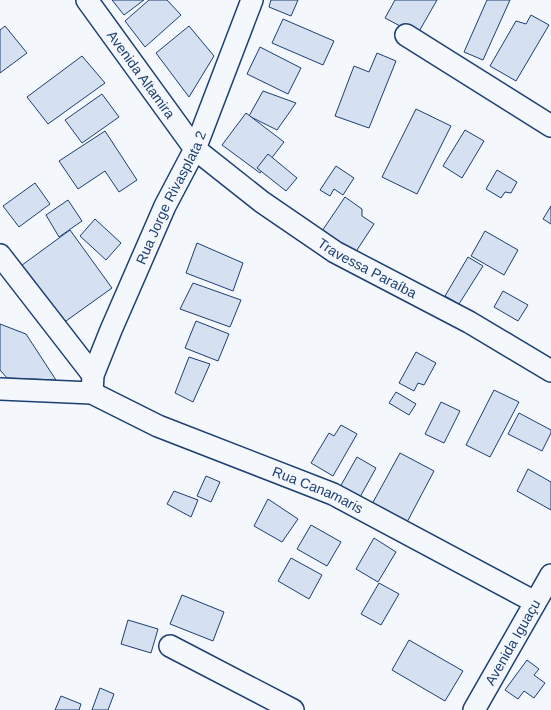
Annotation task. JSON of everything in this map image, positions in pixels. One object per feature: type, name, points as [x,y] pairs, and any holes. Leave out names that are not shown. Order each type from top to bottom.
[{"type":"street","name":"Avenida Altamira","points":[[87,0],[195,149]]},
{"type":"street","name":"Rua Jorge Rivasplata 2","points":[[92,384],[165,206],[195,149],[252,0]]},
{"type":"street","points":[[406,36],[551,126]]},
{"type":"street","name":"Travessa Paraíba","points":[[195,149],[262,202],[335,252],[470,322],[551,371]]},
{"type":"street","points":[[0,255],[92,384]]},
{"type":"street","points":[[0,389],[92,384]]},
{"type":"street","name":"Rua Canamaris","points":[[92,384],[158,426],[333,494],[534,602]]},
{"type":"street","name":"Avenida Iguaçu","points":[[474,710],[551,575]]},
{"type":"street","points":[[170,646],[292,710]]},
{"type":"building","points":[[112,0],[144,0],[124,15]]},
{"type":"building","points":[[149,0],[167,0],[181,15],[145,47],[125,21]]},
{"type":"building","points":[[271,0],[298,0],[291,16],[269,7]]},
{"type":"building","points":[[395,0],[437,0],[417,35],[385,18]]},
{"type":"building","points":[[487,0],[510,0],[483,60],[464,52]]},
{"type":"building","points":[[531,15],[549,25],[516,81],[490,66],[516,21],[526,24]]},
{"type":"building","points":[[283,19],[334,41],[323,65],[272,43]]},
{"type":"building","points":[[5,26],[27,53],[0,73],[0,30]]},
{"type":"building","points":[[189,26],[214,56],[189,97],[156,53]]},
{"type":"building","points":[[260,47],[301,68],[288,94],[247,74]]},
{"type":"building","points":[[377,53],[396,61],[369,128],[335,116],[354,66],[369,72]]},
{"type":"building","points":[[82,56],[105,83],[48,124],[27,97]]},
{"type":"building","points":[[263,91],[296,103],[277,130],[249,116]]},
{"type":"building","points":[[102,94],[119,117],[82,143],[65,120]]},
{"type":"building","points":[[416,109],[451,126],[417,194],[382,177]]},
{"type":"building","points":[[246,113],[284,142],[260,173],[222,145]]},
{"type":"building","points":[[465,130],[484,141],[462,178],[443,166]]},
{"type":"building","points":[[105,131],[137,180],[119,192],[105,171],[78,189],[59,161]]},
{"type":"building","points":[[268,154],[297,178],[286,191],[257,168]]},
{"type":"building","points":[[336,166],[354,178],[343,195],[334,189],[330,196],[320,190]]},
{"type":"building","points":[[497,170],[517,182],[511,193],[505,192],[501,198],[486,189]]},
{"type":"building","points":[[35,183],[50,204],[19,227],[3,206]]},
{"type":"building","points":[[345,197],[362,209],[362,216],[374,224],[355,253],[322,231]]},
{"type":"building","points":[[68,200],[82,221],[59,237],[46,215]]},
{"type":"building","points":[[551,206],[551,224],[543,219]]},
{"type":"building","points":[[95,219],[121,243],[106,260],[80,236]]},
{"type":"building","points":[[70,230],[112,288],[66,321],[58,321],[18,268]]},
{"type":"building","points":[[485,231],[518,250],[504,275],[471,256]]},
{"type":"building","points":[[197,243],[243,263],[233,291],[186,273]]},
{"type":"building","points":[[468,257],[483,266],[459,304],[445,296]]},
{"type":"building","points":[[193,283],[241,300],[230,327],[180,309]]},
{"type":"building","points":[[503,291],[528,305],[518,321],[494,307]]},
{"type":"building","points":[[196,321],[229,334],[218,361],[185,348]]},
{"type":"building","points":[[0,324],[26,334],[56,380],[7,378],[0,370]]},
{"type":"building","points":[[416,352],[436,363],[424,385],[418,383],[414,391],[399,383]]},
{"type":"building","points":[[189,357],[210,364],[193,402],[175,393]]},
{"type":"building","points":[[494,390],[519,402],[490,457],[466,445]]},
{"type":"building","points":[[396,392],[416,404],[409,415],[389,403]]},
{"type":"building","points":[[441,402],[460,411],[444,443],[425,434]]},
{"type":"building","points":[[519,413],[551,430],[542,451],[508,434]]},
{"type":"building","points":[[341,425],[357,434],[333,476],[311,463],[329,433],[334,436]]},
{"type":"building","points":[[400,453],[434,471],[406,524],[371,506]]},
{"type":"building","points":[[357,457],[376,468],[360,497],[340,487]]},
{"type":"building","points":[[528,469],[551,482],[551,510],[517,491]]},
{"type":"building","points":[[206,476],[220,482],[211,502],[197,496]]},
{"type":"building","points":[[174,491],[198,500],[191,517],[167,504]]},
{"type":"building","points":[[268,499],[298,519],[282,542],[254,526]]},
{"type":"building","points":[[311,525],[341,542],[327,566],[297,549]]},
{"type":"building","points":[[374,538],[396,552],[378,582],[356,569]]},
{"type":"building","points":[[291,558],[322,575],[309,599],[278,581]]},
{"type":"building","points":[[379,583],[399,594],[381,625],[361,614]]},
{"type":"building","points":[[182,595],[224,612],[213,641],[170,624]]},
{"type":"building","points":[[128,620],[158,629],[151,653],[121,644]]},
{"type":"building","points":[[409,640],[463,671],[445,701],[392,670]]},
{"type":"building","points":[[527,660],[539,669],[534,675],[545,683],[534,698],[524,691],[518,699],[505,690]]},
{"type":"building","points":[[100,688],[114,694],[108,710],[92,710]]},
{"type":"building","points":[[61,696],[81,704],[79,710],[55,710]]}]
